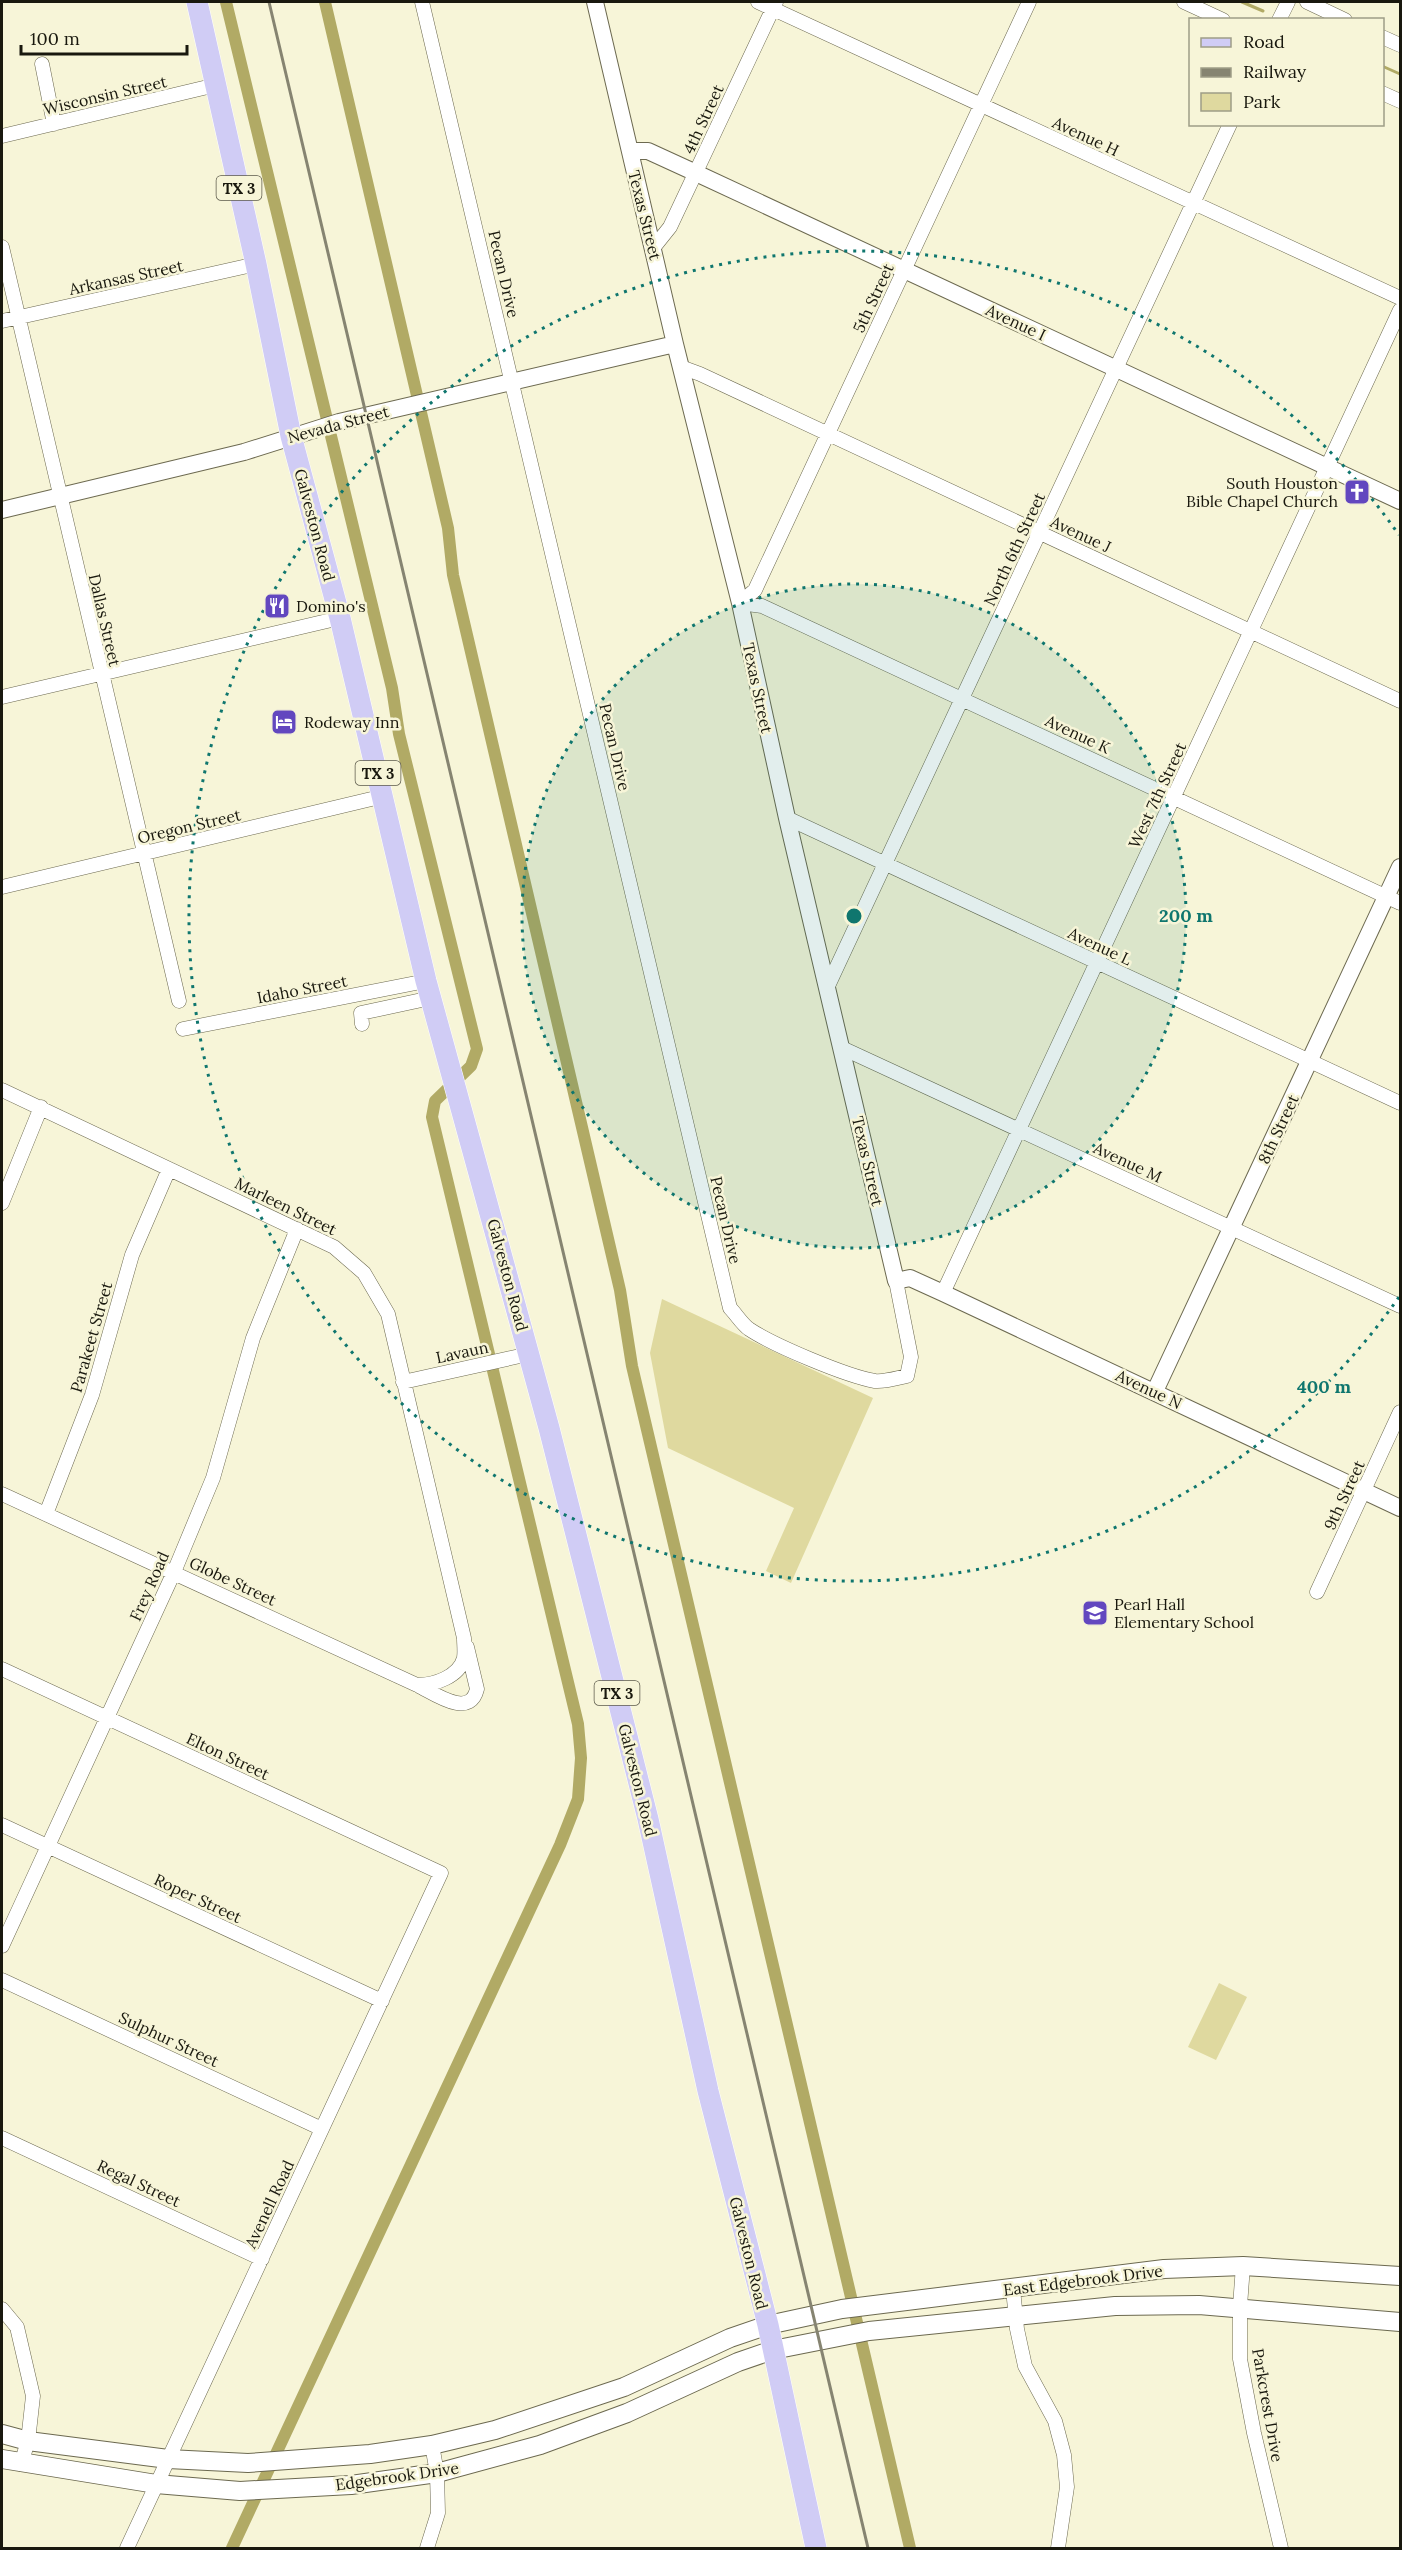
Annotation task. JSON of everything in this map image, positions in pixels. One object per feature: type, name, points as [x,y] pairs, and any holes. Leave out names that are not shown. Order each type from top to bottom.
[{"type":"main road","name":"Galveston Road","points":[[196,2],[256,264],[291,436],[340,618],[429,989],[529,1354],[648,1819],[708,2091],[768,2325],[816,2548]]},
{"type":"main road","name":"East Edgebrook Drive","points":[[768,2325],[861,2306],[1164,2269],[1243,2266],[1401,2276]]},
{"type":"main road","name":"East Edgebrook Drive","points":[[773,2350],[869,2331],[1115,2306],[1240,2307],[1401,2322]]},
{"type":"main road","name":"Edgebrook Drive","points":[[2,2434],[28,2440],[168,2459],[248,2463],[302,2461],[432,2445],[495,2430],[624,2387],[730,2338],[768,2325]]},
{"type":"main road","name":"Edgebrook Drive","points":[[2,2459],[21,2464],[156,2484],[240,2491],[351,2485],[437,2473],[540,2445],[627,2413],[738,2362],[773,2350]]},
{"type":"main road","points":[[587,2399],[595,2424]]},
{"type":"street","name":"Pecan Drive","points":[[422,2],[730,1308],[748,1328],[851,1375],[877,1381],[907,1376]]},
{"type":"street","name":"Texas Street","points":[[596,2],[675,344],[740,603],[787,818],[896,1281],[911,1357],[907,1376]]},
{"type":"street","name":"Avenue H","points":[[758,2],[774,5],[981,105],[1401,298]]},
{"type":"street","name":"5th Street","points":[[740,603],[754,590],[1029,2]]},
{"type":"street","points":[[1184,2],[1219,18]]},
{"type":"street","points":[[1281,18],[1288,2]]},
{"type":"street","points":[[1306,2],[1341,18]]},
{"type":"street","name":"4th Street","points":[[654,247],[670,227],[774,5]]},
{"type":"street","points":[[1384,37],[1401,45]]},
{"type":"street","points":[[42,64],[54,124]]},
{"type":"street","name":"Wisconsin Street","points":[[2,136],[216,85]]},
{"type":"street","points":[[1384,93],[1401,101]]},
{"type":"street","name":"North 6th Street","points":[[827,988],[1229,126]]},
{"type":"street","name":"Avenue I","points":[[630,151],[648,152],[696,173],[1401,501]]},
{"type":"street","name":"Dallas Street","points":[[2,247],[179,1001]]},
{"type":"street","name":"Arkansas Street","points":[[2,321],[256,264]]},
{"type":"street","name":"West 7th Street","points":[[943,1293],[1401,310]]},
{"type":"street","name":"Nevada Street","points":[[2,510],[244,452],[339,422],[675,344]]},
{"type":"street","name":"Avenue J","points":[[681,367],[1401,701]]},
{"type":"street","name":"Avenue K","points":[[740,603],[762,606],[1394,900]]},
{"type":"street","points":[[2,697],[340,618]]},
{"type":"street","name":"Oregon Street","points":[[2,887],[384,796]]},
{"type":"street","name":"Avenue L","points":[[787,818],[1401,1103]]},
{"type":"street","name":"8th Street","points":[[1155,1391],[1310,1060],[1394,900],[1401,867]]},
{"type":"street","points":[[362,1024],[361,1013],[429,989]]},
{"type":"street","name":"Idaho Street","points":[[183,1029],[429,989]]},
{"type":"street","name":"Avenue M","points":[[842,1047],[1401,1306]]},
{"type":"street","name":"Marleen Street","points":[[2,1090],[334,1247],[364,1273],[388,1314],[464,1638],[464,1660],[450,1675],[433,1685],[417,1685]]},
{"type":"street","points":[[2,1203],[41,1107]]},
{"type":"street","name":"Parakeet Street","points":[[46,1514],[92,1395],[132,1255],[169,1169]]},
{"type":"street","name":"Frey Road","points":[[2,1946],[174,1572],[213,1478],[253,1338],[297,1229]]},
{"type":"street","name":"Avenue N","points":[[896,1281],[910,1278],[1401,1508]]},
{"type":"street","name":"Lavaun","points":[[403,1382],[529,1354]]},
{"type":"street","name":"9th Street","points":[[1317,1592],[1401,1412]]},
{"type":"street","name":"Globe Street","points":[[2,1494],[446,1700],[460,1704],[468,1703],[477,1689],[464,1638]]},
{"type":"street","name":"Elton Street","points":[[2,1669],[441,1873]]},
{"type":"street","name":"Roper Street","points":[[2,1824],[382,2001]]},
{"type":"street","name":"Avenell Road","points":[[127,2548],[441,1873]]},
{"type":"street","name":"Sulphur Street","points":[[2,1980],[322,2129]]},
{"type":"street","name":"Regal Street","points":[[2,2138],[262,2259]]},
{"type":"street","name":"Parkcrest Drive","points":[[1243,2266],[1240,2359],[1254,2433],[1281,2548]]},
{"type":"street","points":[[1013,2289],[1025,2366],[1055,2421],[1064,2455],[1067,2487],[1058,2548]]},
{"type":"street","points":[[2,2309],[18,2327],[33,2396],[28,2440],[21,2464]]},
{"type":"street","points":[[427,2548],[438,2513],[437,2473],[432,2445]]},
{"type":"green space","points":[[662,1299],[873,1398],[791,1583],[766,1571],[794,1508],[668,1448],[650,1353]]},
{"type":"green space","points":[[1219,1983],[1247,1997],[1216,2060],[1188,2047]]},
{"type":"waterway","points":[[226,2],[392,688],[399,734],[477,1049],[471,1066],[435,1101],[432,1117],[578,1724],[581,1758],[578,1799],[560,1845],[232,2548]]},
{"type":"waterway","points":[[325,2],[448,528],[453,575],[620,1290],[632,1366],[910,2548]]},
{"type":"waterway","points":[[1242,2],[1263,11]]},
{"type":"waterway","points":[[1384,67],[1400,74]]},
{"type":"railway","points":[[269,2],[868,2548]]},
{"type":"place","name":"South Houston Bible Chapel Church","points":[[1357,492]]},
{"type":"place","name":"Domino's","points":[[277,606]]},
{"type":"place","name":"Rodeway Inn","points":[[284,722]]},
{"type":"place","name":"Pearl Hall Elementary School","points":[[1095,1613]]}]
